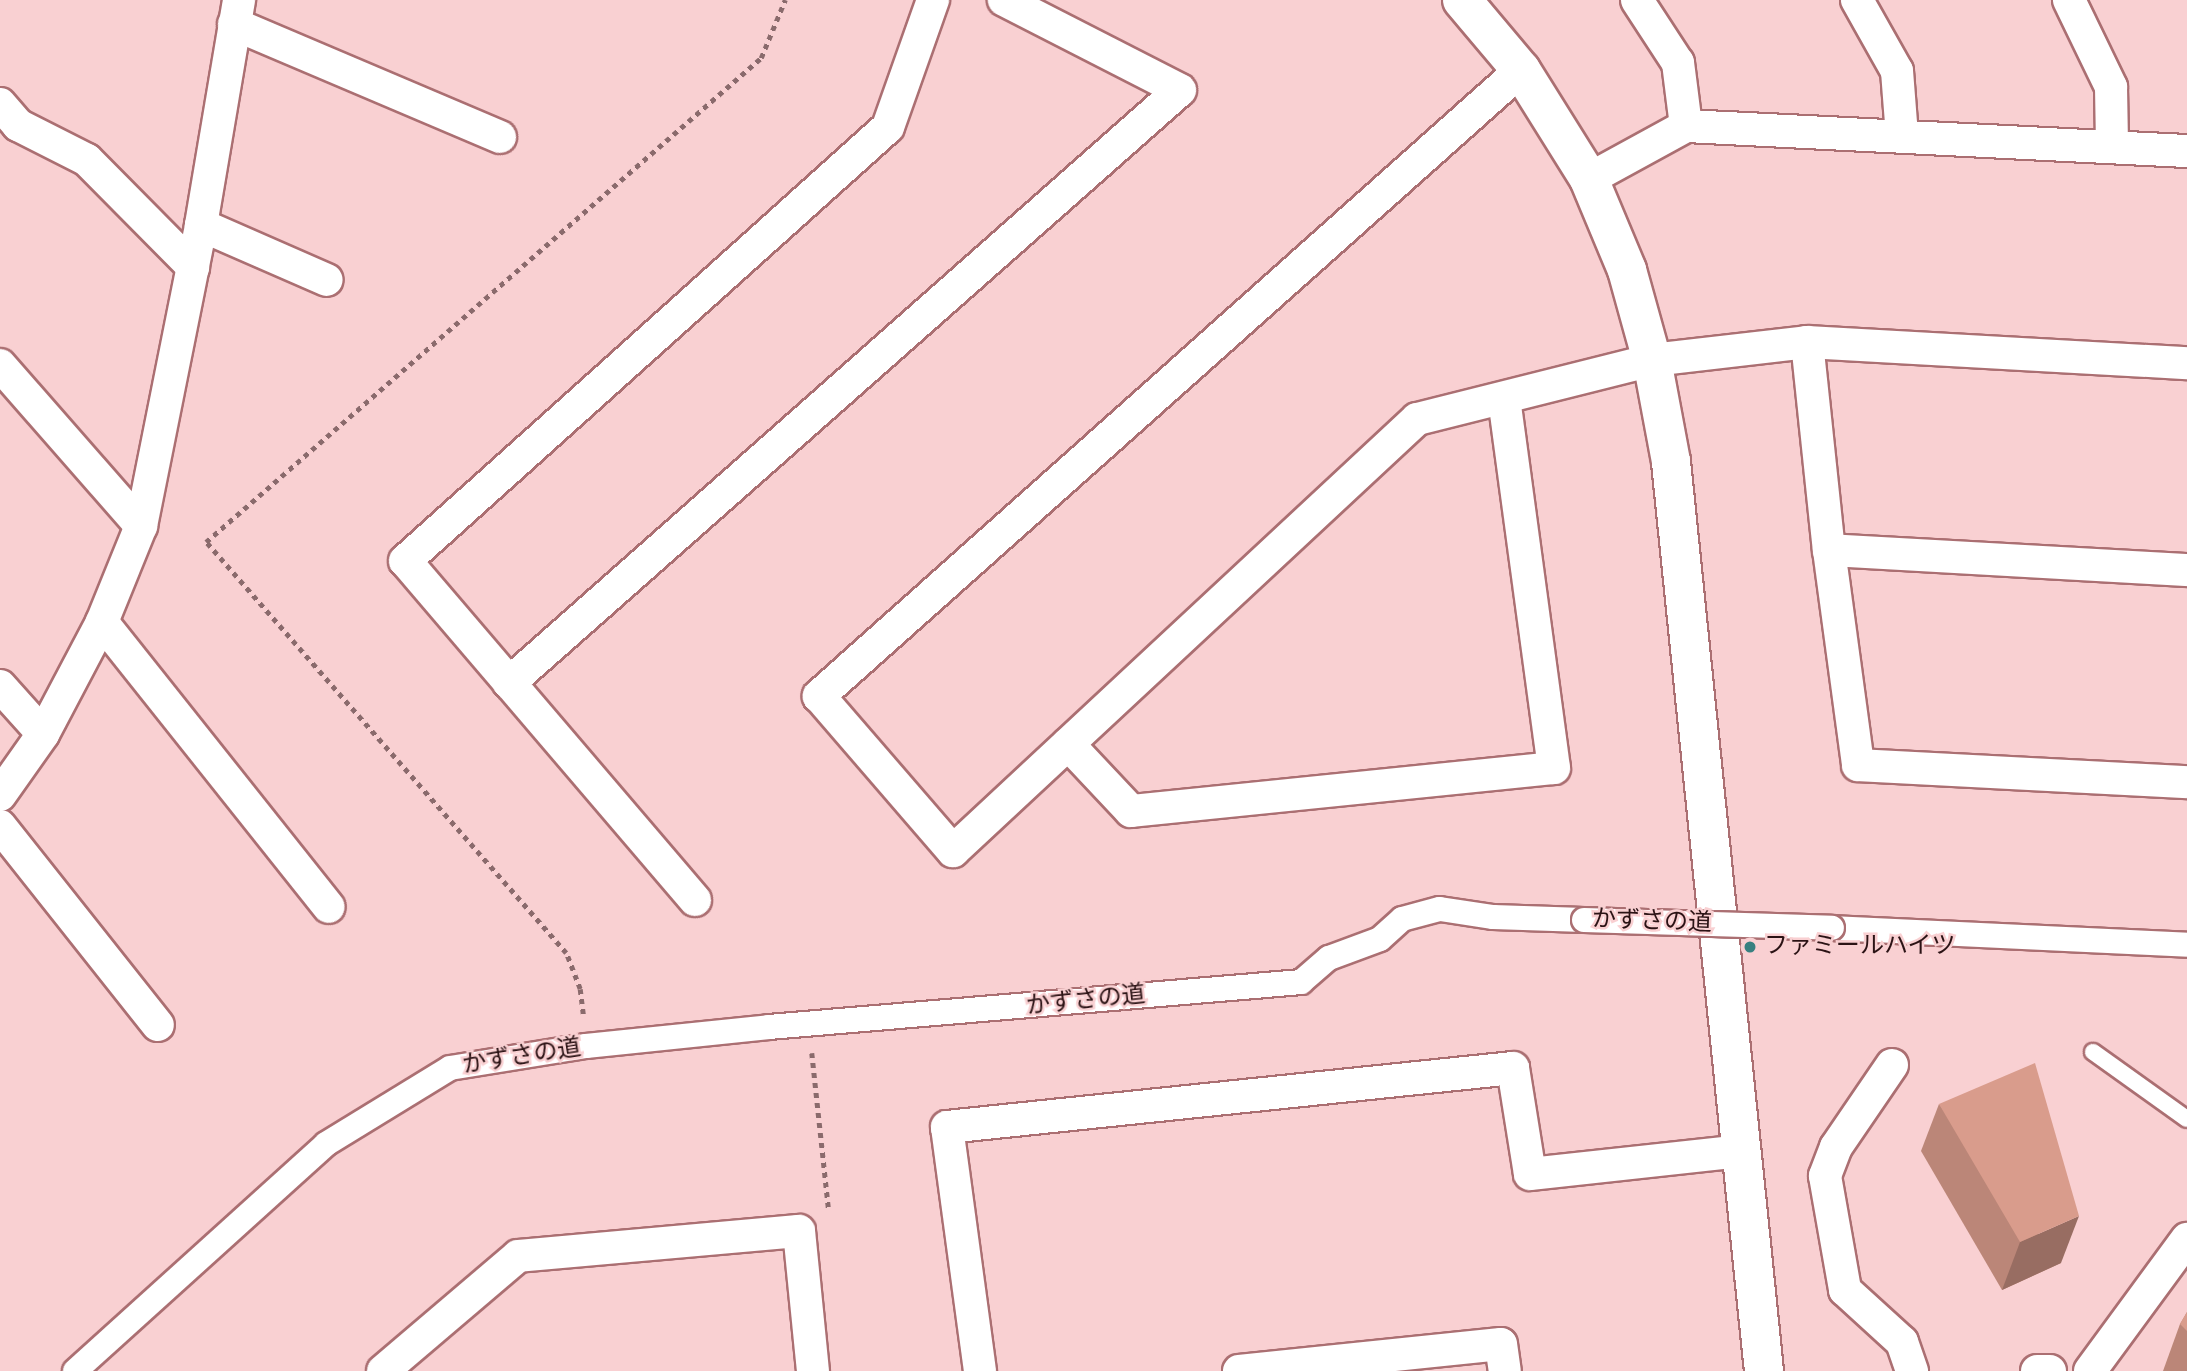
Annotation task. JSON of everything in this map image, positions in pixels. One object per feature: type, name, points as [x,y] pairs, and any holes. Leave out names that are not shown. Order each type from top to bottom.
[{"type":"street","points":[[695,900],[405,561],[888,127],[933,0]]},
{"type":"street","points":[[509,683],[1180,90],[1004,0]]},
{"type":"street","points":[[1461,0],[1521,70],[1589,179],[1627,270],[1652,360],[1671,462],[1764,1371]]},
{"type":"street","points":[[1637,0],[1678,63],[1686,126]]},
{"type":"street","points":[[1857,0],[1897,72],[1902,136]]},
{"type":"street","points":[[2069,0],[2111,88],[2112,147]]},
{"type":"street","points":[[0,795],[43,734],[102,622],[141,526],[201,225],[236,12],[500,137]]},
{"type":"street","points":[[1521,70],[819,696],[953,850],[1417,419],[1504,400],[1652,360],[1807,342],[2187,363]]},
{"type":"street","points":[[0,104],[18,125],[87,160],[193,267]]},
{"type":"street","points":[[1589,179],[1686,126],[2187,151]]},
{"type":"street","points":[[201,225],[327,280]]},
{"type":"street","points":[[1807,342],[1829,550],[1858,765],[2187,782]]},
{"type":"street","points":[[0,365],[141,526]]},
{"type":"street","points":[[1068,744],[1132,811],[1554,768],[1504,400]]},
{"type":"street","points":[[1829,550],[2187,570]]},
{"type":"street","points":[[102,622],[329,907]]},
{"type":"street","points":[[0,686],[43,734]]},
{"type":"street","points":[[0,826],[158,1025]]},
{"type":"street","name":"かずさの道","points":[[75,1371],[327,1144],[450,1068],[586,1046],[808,1024],[1301,982],[1329,958],[1380,939],[1402,919],[1440,909],[1493,917],[1832,928],[2187,945]]},
{"type":"street","points":[[1892,1065],[1836,1147],[1825,1176],[1845,1290],[1902,1342],[1912,1371]]},
{"type":"street","points":[[980,1371],[947,1127],[1513,1068],[1530,1174],[1743,1151]]},
{"type":"street","points":[[383,1371],[518,1256],[799,1231],[813,1371]]},
{"type":"street","points":[[2090,1371],[2187,1239]]},
{"type":"street","points":[[1239,1371],[1501,1344],[1505,1371]]},
{"type":"street","points":[[2037,1371],[2050,1371]]},
{"type":"lane","points":[[2093,1052],[2187,1119]]},
{"type":"path","points":[[808,1024],[830,1218]]},
{"type":"building","points":[[2035,1063],[2079,1216],[2020,1242],[1939,1104]]},
{"type":"building","points":[[2187,1312],[2187,1331],[2180,1324]]},
{"type":"place","name":"ファミールハイツ","points":[[1750,947]]}]
